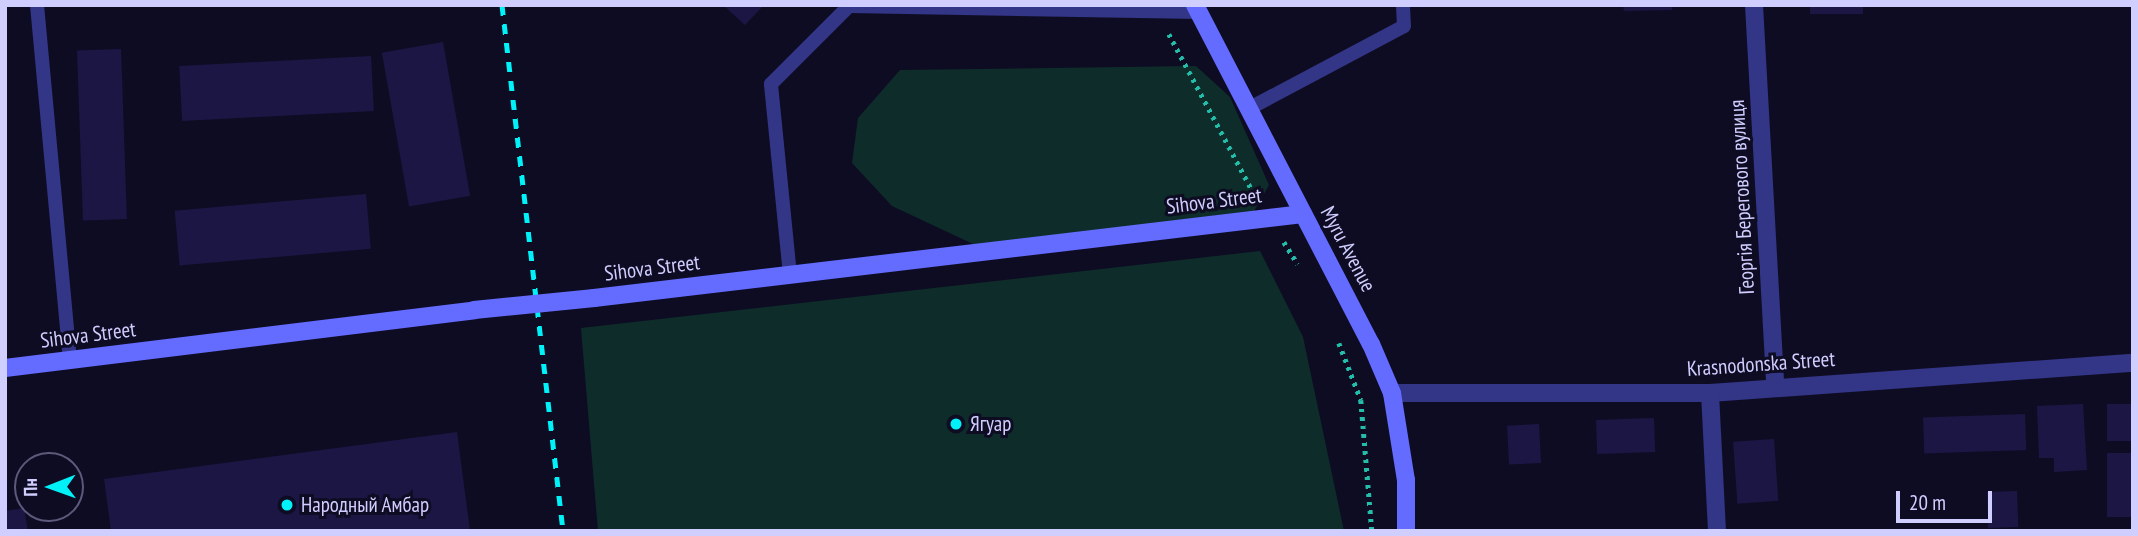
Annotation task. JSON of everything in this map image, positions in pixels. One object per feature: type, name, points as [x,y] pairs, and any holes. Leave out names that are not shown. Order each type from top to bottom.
[{"type":"street","name":"Георгія Берегового вулиця","points":[[1754,5],[1775,385]]},
{"type":"street","name":"Myru Avenue","points":[[1197,8],[1392,393],[1406,480],[1406,531]]},
{"type":"street","name":"Sihova Street","points":[[5,368],[474,310],[1303,214]]},
{"type":"street","name":"Krasnodonska Street","points":[[1392,393],[1710,393],[1775,385],[2133,363]]},
{"type":"street","points":[[1710,393],[1717,531]]},
{"type":"lane","points":[[37,5],[70,360]]},
{"type":"lane","points":[[1250,108],[1404,26],[1403,5]]},
{"type":"lane","points":[[790,275],[771,84],[849,6],[1157,11],[1197,8]]},
{"type":"path","points":[[1157,11],[1269,218],[1305,275]]},
{"type":"path","points":[[1336,336],[1361,401],[1372,531]]},
{"type":"green space","points":[[1196,66],[1230,97],[1269,185],[1249,220],[988,251],[892,206],[852,163],[858,118],[900,70]]},
{"type":"green space","name":"Ягуар","points":[[1260,251],[1303,337],[1344,531],[598,531],[581,328]]},
{"type":"building","points":[[723,5],[764,5],[745,25]]},
{"type":"building","points":[[1623,5],[1672,5],[1672,10],[1624,11]]},
{"type":"building","points":[[1810,5],[1863,5],[1863,14],[1810,14]]},
{"type":"building","points":[[443,42],[470,196],[409,206],[382,53]]},
{"type":"building","points":[[121,49],[127,219],[83,220],[77,51]]},
{"type":"building","points":[[371,56],[374,111],[182,121],[179,66]]},
{"type":"building","points":[[366,194],[371,249],[180,266],[175,211]]},
{"type":"building","points":[[2083,404],[2087,470],[2054,472],[2054,458],[2039,458],[2037,406]]},
{"type":"building","points":[[2107,404],[2133,404],[2133,441],[2107,441]]},
{"type":"building","points":[[2025,414],[2026,450],[1924,454],[1923,418]]},
{"type":"building","points":[[1654,418],[1655,452],[1597,454],[1596,420]]},
{"type":"building","points":[[1539,424],[1541,463],[1509,465],[1507,426]]},
{"type":"building","name":"Народный Амбар","points":[[457,432],[470,531],[111,531],[104,479]]},
{"type":"building","points":[[1774,439],[1778,501],[1737,504],[1733,442]]},
{"type":"building","points":[[2107,453],[2133,453],[2133,517],[2107,517]]},
{"type":"building","points":[[2017,491],[2018,527],[1988,528],[1987,492]]},
{"type":"building","points":[[14,510],[14,522],[26,522],[28,531],[5,531],[5,511]]},
{"type":"railway","points":[[502,5],[563,531]]},
{"type":"place","name":"Ягуар","points":[[956,424]]},
{"type":"place","name":"Народный Амбар","points":[[287,505]]}]
